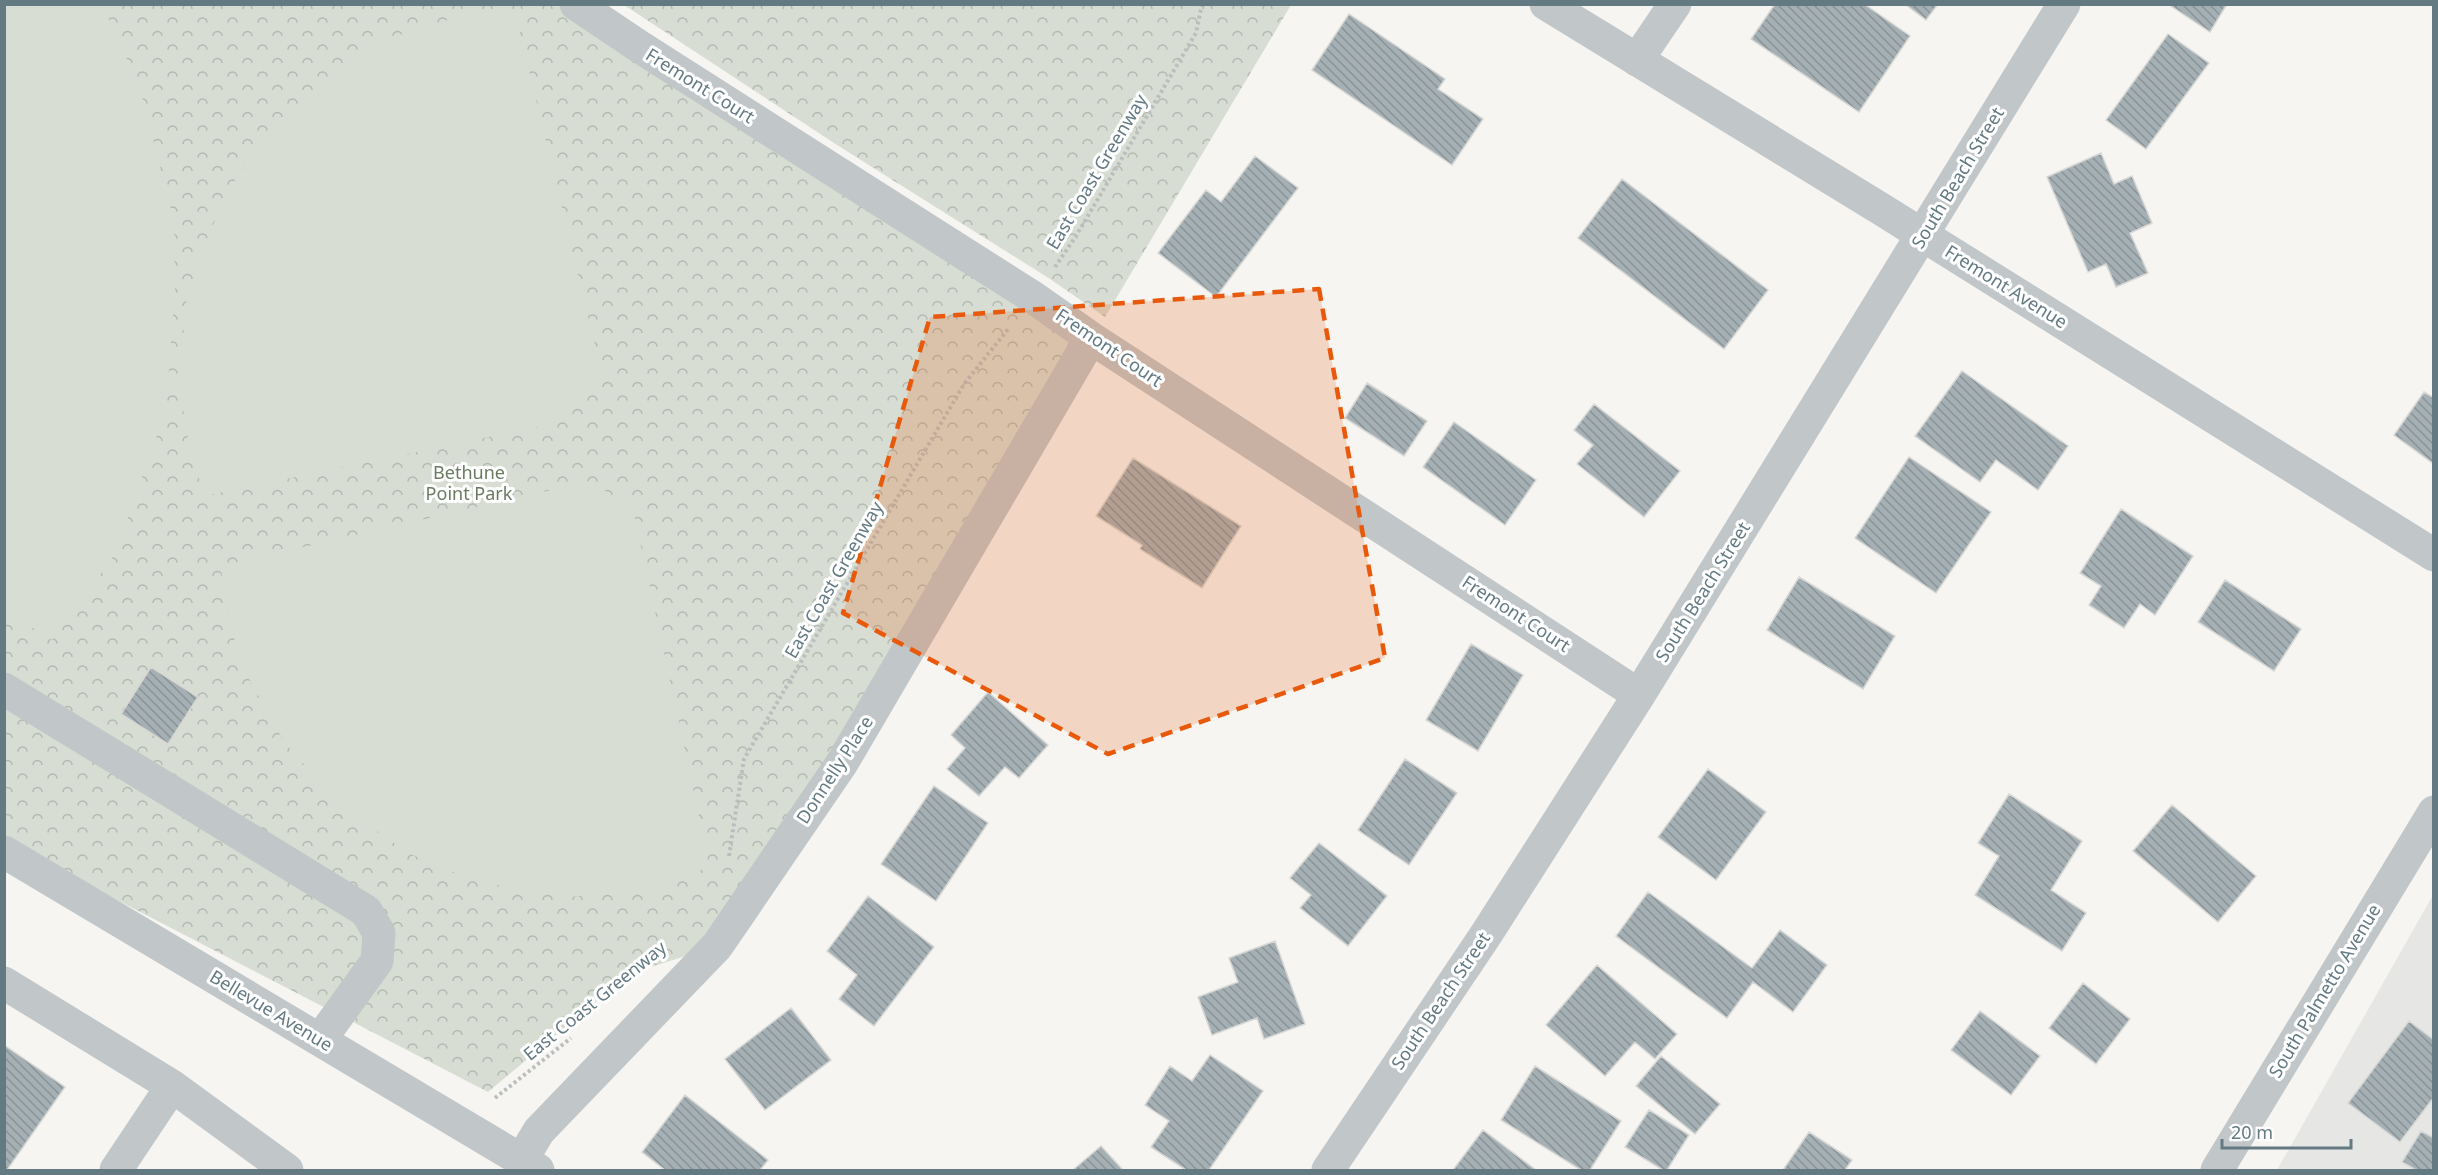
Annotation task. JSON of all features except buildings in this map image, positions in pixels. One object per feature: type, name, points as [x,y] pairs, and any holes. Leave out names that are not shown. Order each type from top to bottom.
[{"type":"street","name":"Fremont Court","points":[[576,4],[1034,298],[1091,338],[1639,695]]},
{"type":"street","name":"Fremont Avenue","points":[[1546,4],[1924,236],[2433,555]]},
{"type":"street","points":[[1637,60],[1675,4]]},
{"type":"street","name":"South Beach Street","points":[[1328,1170],[1487,933],[1639,695],[1924,236],[2064,4]]},
{"type":"street","name":"Donnelly Place","points":[[530,1166],[539,1131],[717,946],[842,763],[1091,338]]},
{"type":"street","points":[[4,689],[366,911],[379,933],[377,961],[320,1040]]},
{"type":"street","name":"South Palmetto Avenue","points":[[2217,1170],[2433,812]]},
{"type":"street","name":"Bellevue Avenue","points":[[4,852],[530,1166]]},
{"type":"street","points":[[4,983],[172,1086],[287,1170]]},
{"type":"street","points":[[116,1170],[172,1086]]},
{"type":"path","name":"East Coast Greenway","points":[[727,867],[744,759],[964,384],[1034,298],[1076,236],[1196,33],[1202,4]]},
{"type":"path","name":"East Coast Greenway","points":[[481,1138],[491,1101],[575,1035]]},
{"type":"highlighted area","points":[[1319,289],[1385,658],[1108,754],[843,613],[930,317]]},
{"type":"shaded area","points":[[2433,895],[2433,1170],[2277,1170]]},
{"type":"green space","points":[[5,4],[102,5],[139,85],[174,221],[175,288],[166,410],[115,554],[52,640],[5,611]]},
{"type":"green space","name":"Bethune Point Park","points":[[4,5],[585,5],[1091,338],[717,946],[629,974],[488,1092],[5,842]]},
{"type":"green space","points":[[624,5],[1291,5],[1105,317],[1050,279],[837,145]]},
{"type":"green space","points":[[468,14],[516,16],[601,371],[566,421],[204,496],[185,427],[180,373],[186,303],[202,249],[229,190],[269,129],[329,78],[390,38]]},
{"type":"green space","points":[[590,481],[633,509],[708,858],[701,870],[649,891],[569,897],[475,881],[410,854],[337,803],[283,740],[242,666],[225,607],[221,566]]}]
